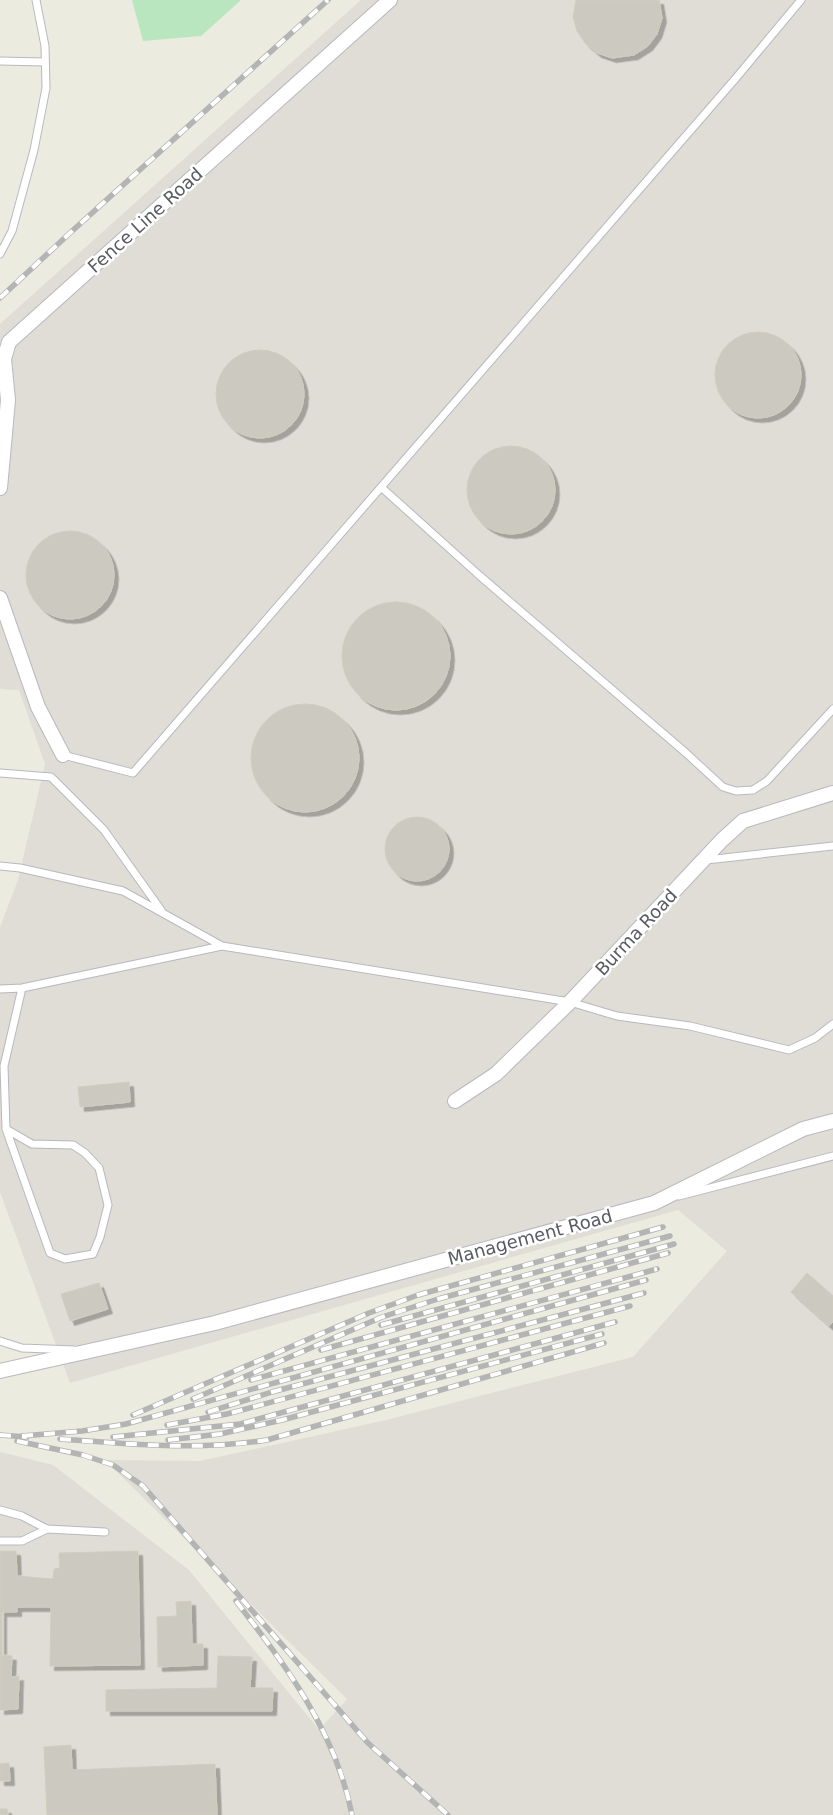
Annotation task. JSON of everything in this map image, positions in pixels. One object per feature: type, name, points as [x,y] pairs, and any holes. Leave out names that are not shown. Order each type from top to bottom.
[{"type":"street","name":"Fence Line Road","points":[[0,488],[8,400],[4,359],[9,342],[390,0]]},
{"type":"street","points":[[0,598],[38,707],[63,755]]},
{"type":"street","name":"Burma Road","points":[[455,1101],[496,1074],[570,1002],[703,860],[743,822],[833,793]]},
{"type":"street","name":"Management Road","points":[[0,1370],[215,1323],[654,1203],[803,1129],[833,1121]]},
{"type":"lane","points":[[0,254],[12,231],[34,150],[46,88],[45,46],[36,0]]},
{"type":"lane","points":[[63,755],[133,773],[736,78],[801,0]]},
{"type":"lane","points":[[0,61],[45,62]]},
{"type":"lane","points":[[381,487],[480,576],[723,787],[736,792],[753,790],[767,781],[833,709]]},
{"type":"lane","points":[[0,773],[52,777],[104,830],[162,912]]},
{"type":"lane","points":[[703,860],[833,846]]},
{"type":"lane","points":[[0,866],[20,868],[123,891],[222,946],[570,1002],[617,1016],[690,1026],[789,1050],[815,1038],[833,1024]]},
{"type":"lane","points":[[0,989],[22,988],[222,946]]},
{"type":"lane","points":[[6,1129],[32,1144],[73,1145],[85,1153],[99,1168],[108,1205],[100,1237],[93,1254],[65,1259],[50,1253],[6,1129],[4,1066],[22,988]]},
{"type":"lane","points":[[654,1203],[833,1156]]},
{"type":"lane","points":[[0,1341],[22,1348],[92,1350]]},
{"type":"lane","points":[[0,1510],[22,1516],[46,1529],[105,1532]]},
{"type":"lane","points":[[0,1541],[22,1541],[46,1529]]},
{"type":"shaded area","points":[[361,0],[833,0],[833,1815],[0,1815],[0,1452],[53,1465],[189,1570],[319,1730],[347,1699],[105,1460],[200,1461],[382,1421],[633,1357],[727,1251],[678,1210],[70,1383],[0,1192],[0,927],[18,880],[45,764],[19,690],[1,689],[0,686],[0,324]]},
{"type":"green space","points":[[132,0],[241,0],[201,36],[143,41]]},
{"type":"building","points":[[576,0],[659,0],[662,18],[657,34],[648,46],[634,55],[612,58],[597,53],[585,43],[577,31],[573,17]]},
{"type":"building","points":[[758,332],[774,335],[782,339],[794,351],[798,359],[801,375],[798,391],[794,399],[782,411],[774,415],[758,418],[742,415],[734,411],[722,399],[718,391],[715,375],[718,359],[722,351],[734,339],[742,335]]},
{"type":"building","points":[[260,350],[277,353],[291,363],[301,377],[304,394],[301,411],[291,425],[277,435],[260,438],[243,435],[229,425],[219,411],[216,394],[219,377],[229,363],[243,353]]},
{"type":"building","points":[[511,446],[528,449],[542,459],[552,473],[555,490],[552,507],[542,521],[528,531],[511,534],[494,531],[480,521],[470,507],[467,490],[470,473],[480,459],[494,449]]},
{"type":"building","points":[[70,531],[87,535],[101,544],[110,558],[114,575],[110,592],[101,606],[87,615],[70,619],[53,615],[39,606],[30,592],[26,575],[30,558],[39,544],[53,535]]},
{"type":"building","points":[[396,602],[417,606],[434,618],[446,635],[450,656],[446,677],[434,694],[417,706],[396,710],[375,706],[358,694],[346,677],[342,656],[346,635],[358,618],[375,606]]},
{"type":"building","points":[[305,704],[326,708],[343,720],[355,737],[359,758],[355,779],[343,796],[326,808],[305,812],[284,808],[267,796],[255,779],[251,758],[255,737],[267,720],[284,708]]},
{"type":"building","points":[[411,817],[423,817],[440,826],[447,837],[449,849],[447,861],[440,872],[423,881],[411,881],[399,876],[390,867],[385,855],[385,843],[390,831],[399,822]]},
{"type":"building","points":[[129,1082],[130,1102],[80,1107],[78,1087]]},
{"type":"building","points":[[807,1273],[833,1296],[833,1322],[829,1326],[791,1292]]},
{"type":"building","points":[[99,1283],[108,1309],[70,1321],[61,1294]]},
{"type":"building","points":[[0,1551],[16,1551],[17,1576],[53,1579],[54,1569],[60,1568],[59,1553],[138,1551],[140,1665],[50,1666],[51,1607],[17,1607],[17,1612],[2,1612],[2,1655],[12,1656],[11,1677],[19,1676],[18,1709],[0,1710]]},
{"type":"building","points":[[191,1601],[192,1644],[203,1644],[203,1665],[158,1667],[157,1617],[177,1616],[176,1602]]},
{"type":"building","points":[[218,1656],[252,1657],[250,1688],[273,1688],[272,1711],[106,1711],[106,1690],[217,1688]]},
{"type":"building","points":[[71,1745],[72,1770],[215,1764],[217,1815],[47,1815],[44,1747]]},
{"type":"building","points":[[9,1763],[10,1781],[0,1781],[0,1764]]},
{"type":"building","points":[[0,1809],[7,1809],[8,1815],[0,1815]]},
{"type":"railway","points":[[0,298],[328,0]]},
{"type":"railway","points":[[133,1415],[369,1313],[418,1295],[663,1227]]},
{"type":"railway","points":[[193,1399],[382,1317],[438,1299],[670,1236]]},
{"type":"railway","points":[[381,1325],[674,1244]]},
{"type":"railway","points":[[321,1350],[668,1253]]},
{"type":"railway","points":[[251,1380],[657,1269]]},
{"type":"railway","points":[[22,1436],[82,1431],[126,1424],[646,1280]]},
{"type":"railway","points":[[208,1412],[272,1392],[644,1293]]},
{"type":"railway","points":[[167,1425],[227,1414],[630,1306]]},
{"type":"railway","points":[[113,1437],[240,1424],[615,1322]]},
{"type":"railway","points":[[168,1440],[220,1434],[282,1420],[602,1334]]},
{"type":"railway","points":[[60,1439],[189,1446],[267,1440],[604,1343]]},
{"type":"railway","points":[[0,1435],[27,1437]]},
{"type":"railway","points":[[17,1441],[83,1455],[113,1465],[143,1486],[368,1743],[448,1815]]},
{"type":"railway","points":[[236,1601],[273,1650],[307,1701],[334,1756],[352,1815]]}]
